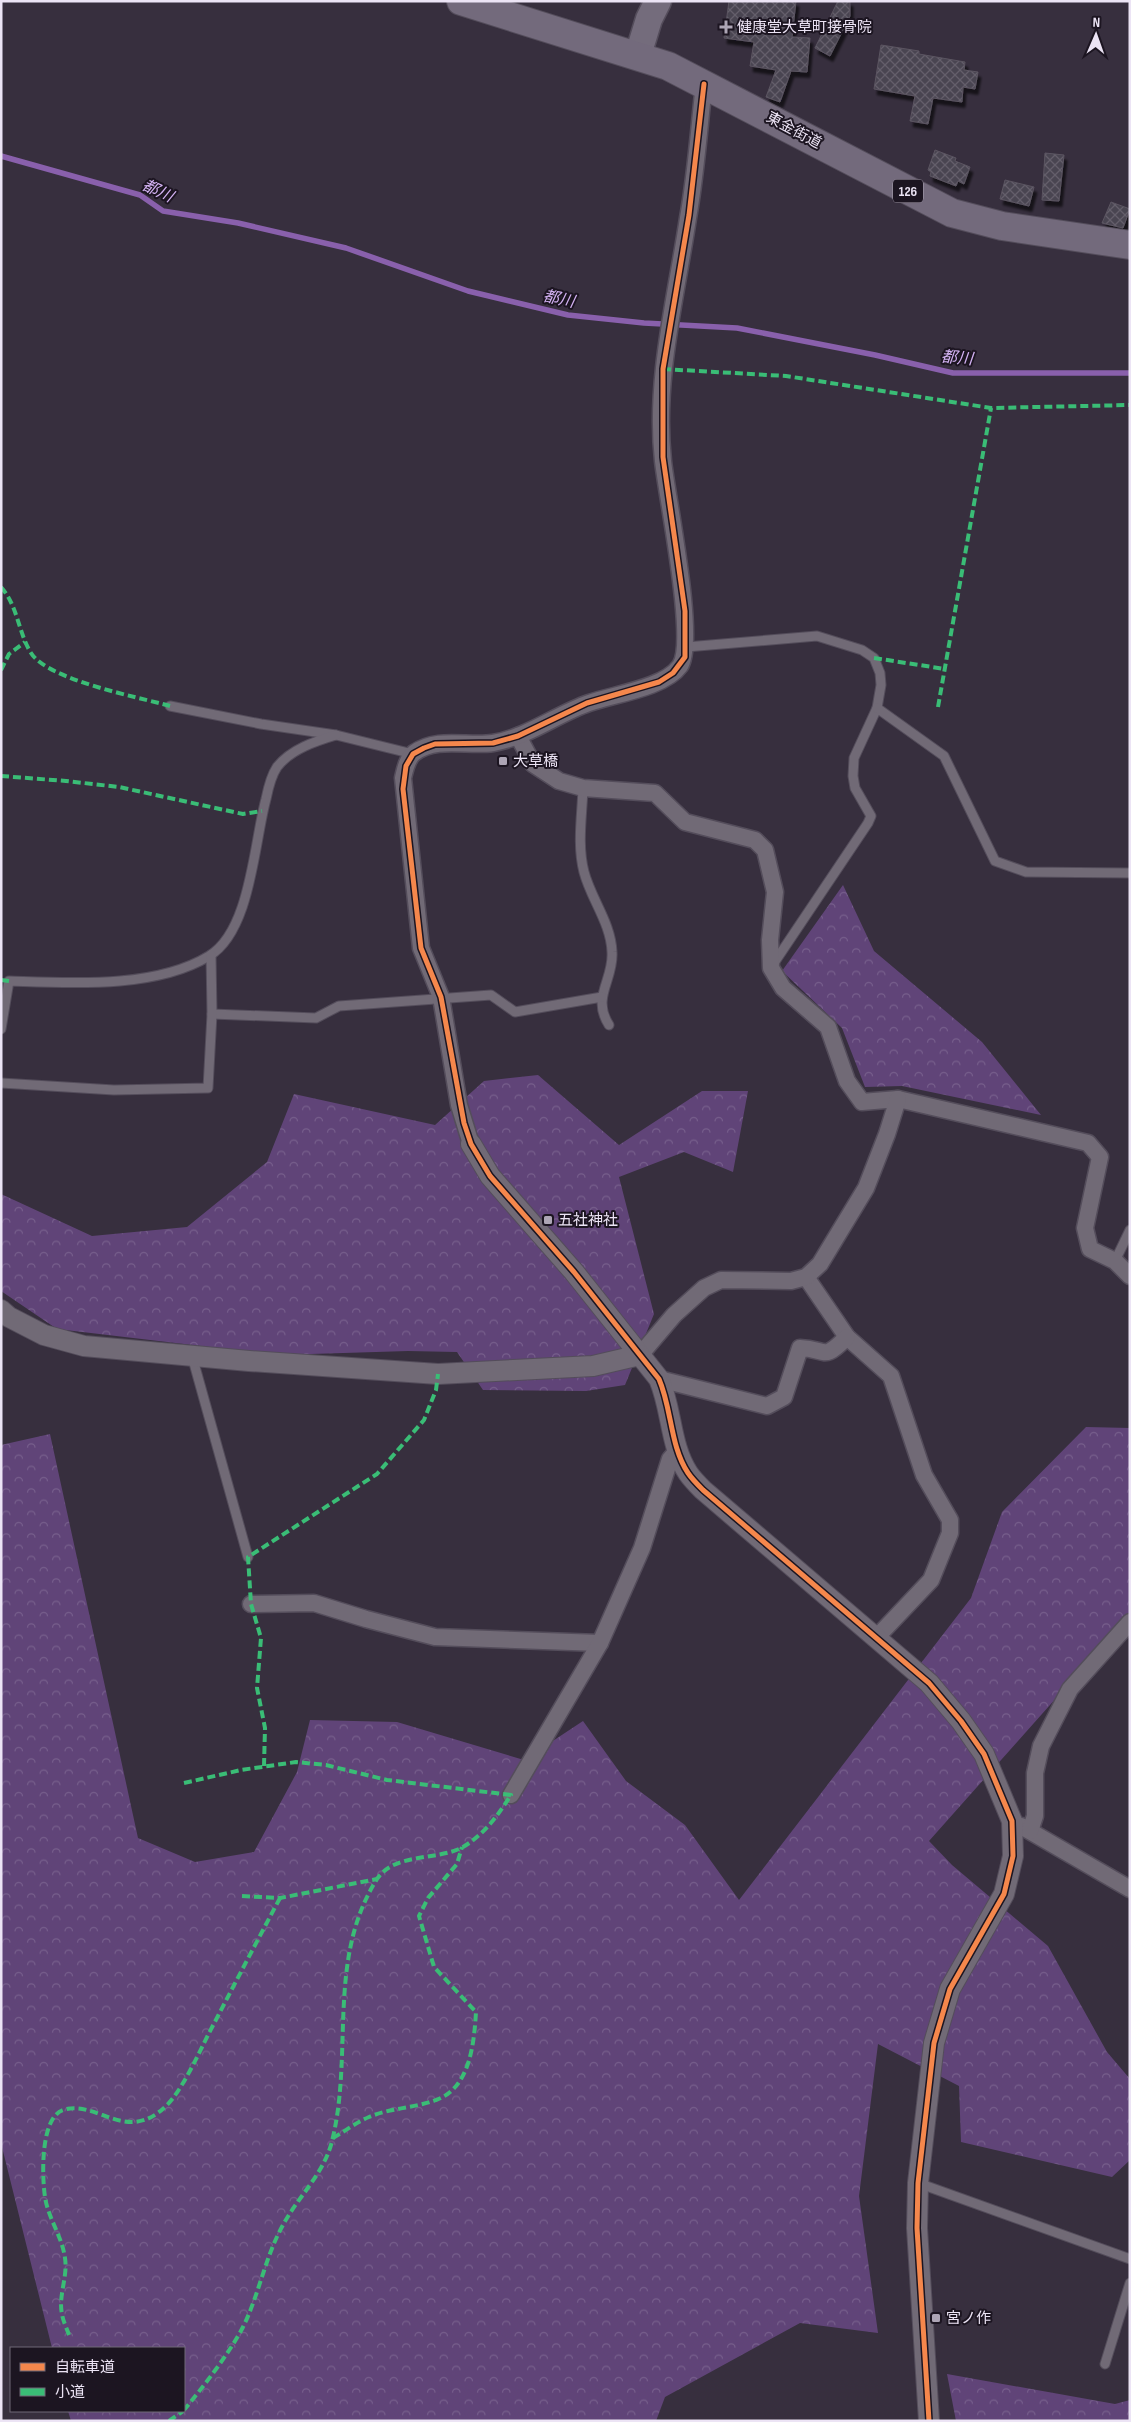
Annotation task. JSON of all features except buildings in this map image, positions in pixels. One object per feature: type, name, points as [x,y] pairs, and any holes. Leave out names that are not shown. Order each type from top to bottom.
[{"type":"highway","name":"東金街道","points":[[461,1],[638,55],[668,66],[952,213],[1002,226],[1130,245]]},
{"type":"main road","points":[[638,55],[649,19],[658,1]]},
{"type":"street","points":[[704,84],[689,215],[663,369],[663,457],[685,611],[686,647],[680,666],[659,682],[587,704],[518,736],[493,743],[435,744],[412,754],[406,766],[403,789],[421,948],[441,997],[459,1105],[471,1144],[490,1176],[574,1272],[659,1380],[665,1392],[678,1450],[688,1472],[703,1490],[929,1683],[962,1721],[984,1754],[1012,1821],[1013,1856],[1004,1894],[950,1988],[940,2016],[934,2043],[918,2183],[917,2228],[929,2421]]},
{"type":"street","points":[[518,736],[533,764],[544,774],[558,782],[583,788],[654,793],[685,822],[755,840],[765,850],[775,892],[770,940],[771,968],[782,988],[828,1027],[847,1081],[862,1102],[898,1099],[1088,1143],[1100,1157],[1085,1228],[1090,1249],[1115,1261],[1130,1276]]},
{"type":"street","points":[[1,1310],[9,1317],[44,1335],[84,1346],[438,1374],[593,1366],[640,1356],[674,1315],[704,1288],[721,1280],[791,1281],[806,1277],[820,1264],[866,1188],[888,1134],[898,1099]]},
{"type":"street","points":[[806,1277],[847,1337],[891,1376],[924,1475],[950,1520],[950,1533],[931,1580],[877,1638]]},
{"type":"street","points":[[659,1380],[767,1406],[784,1397],[800,1348],[826,1354],[834,1350],[847,1337]]},
{"type":"street","points":[[511,1795],[600,1643],[642,1548],[670,1460],[678,1450]]},
{"type":"street","points":[[251,1604],[314,1603],[435,1637],[600,1643]]},
{"type":"street","points":[[1030,1831],[1035,1816],[1035,1773],[1041,1746],[1070,1689],[1130,1622]]},
{"type":"street","points":[[1012,1821],[1130,1889]]},
{"type":"lane","points":[[686,647],[816,636],[862,650],[874,658],[880,673],[881,685],[877,708],[854,758],[853,767],[855,788],[871,816],[868,824],[771,968]]},
{"type":"lane","points":[[170,706],[261,724],[336,735],[412,754]]},
{"type":"lane","points":[[877,708],[944,756],[995,861],[1026,872],[1130,873]]},
{"type":"lane","points":[[1,1029],[9,981],[65,983],[147,977],[194,964],[211,955],[224,941],[237,922],[253,867],[262,811],[277,767],[291,754],[302,748],[315,741],[336,735]]},
{"type":"lane","points":[[583,788],[580,850],[582,864],[606,926],[613,953],[602,997],[602,1014],[609,1025]]},
{"type":"lane","points":[[1,1083],[114,1090],[208,1088],[212,1014],[211,955]]},
{"type":"lane","points":[[212,1014],[316,1018],[339,1006],[441,997],[491,995],[515,1012],[602,997]]},
{"type":"lane","points":[[1115,1261],[1130,1230]]},
{"type":"lane","points":[[192,1356],[248,1557]]},
{"type":"lane","points":[[918,2183],[1130,2259]]},
{"type":"lane","points":[[1105,2364],[1130,2283]]},
{"type":"green space","points":[[843,885],[874,951],[982,1042],[1041,1115],[902,1086],[865,1087],[842,1028],[782,971]]},
{"type":"green space","points":[[538,1075],[619,1145],[702,1091],[748,1091],[733,1172],[684,1152],[619,1177],[654,1314],[625,1385],[586,1391],[483,1390],[457,1352],[408,1351],[278,1355],[57,1329],[1,1291],[1,1194],[92,1236],[187,1227],[267,1162],[294,1094],[435,1125],[484,1081]]},
{"type":"green space","points":[[1086,1427],[1130,1428],[1130,1623],[1121,1625],[929,1841],[952,1865],[1048,1946],[1107,2052],[1130,2079],[1130,2160],[1112,2177],[961,2142],[959,2086],[878,2044],[859,2196],[878,2333],[800,2323],[665,2397],[656,2421],[71,2421],[68,2412],[185,2412],[185,2347],[52,2347],[1,2143],[1,1445],[50,1434],[138,1838],[195,1862],[254,1852],[297,1772],[310,1720],[397,1722],[524,1760],[583,1721],[626,1781],[685,1825],[739,1900],[971,1598],[1002,1512]]},
{"type":"green space","points":[[947,2374],[1115,2404],[1130,2400],[1130,2421],[956,2421]]},
{"type":"waterway","name":"都川","points":[[1,156],[140,195],[163,211],[238,223],[346,248],[468,291],[568,315],[644,323],[737,328],[875,355],[953,373],[1130,373]]},
{"type":"marked path","points":[[663,369],[786,376],[991,408],[1130,405]]},
{"type":"marked path","points":[[938,707],[991,408]]},
{"type":"marked path","points":[[1,587],[11,602],[31,653],[41,663],[74,679],[170,706]]},
{"type":"marked path","points":[[1,670],[9,654],[25,642]]},
{"type":"marked path","points":[[874,658],[945,669]]},
{"type":"marked path","points":[[1,776],[119,787],[243,814],[262,811]]},
{"type":"marked path","points":[[1,980],[9,981]]},
{"type":"marked path","points":[[264,1766],[265,1728],[257,1688],[261,1638],[251,1604],[248,1557],[377,1474],[424,1420],[436,1390],[438,1374]]},
{"type":"marked path","points":[[184,1783],[241,1770],[296,1762],[326,1765],[387,1780],[511,1795],[496,1817],[471,1842],[453,1851],[417,1858],[395,1865],[385,1870],[377,1879],[362,1909],[352,1941],[346,1973],[339,2104],[329,2150],[318,2172],[289,2214],[277,2237],[243,2327],[231,2348],[185,2409]]},
{"type":"marked path","points":[[333,2138],[369,2117],[420,2105],[447,2094],[456,2086],[468,2064],[474,2038],[476,2012],[434,1967],[419,1916],[428,1898],[457,1864],[462,1847]]},
{"type":"marked path","points":[[242,1896],[280,1898],[377,1879]]},
{"type":"marked path","points":[[69,2335],[61,2307],[66,2265],[65,2258],[49,2212],[44,2188],[44,2149],[50,2124],[56,2115],[63,2110],[76,2108],[125,2122],[138,2122],[151,2117],[166,2106],[189,2073],[280,1898]]},
{"type":"marked path","points":[[169,2421],[182,2412]]},
{"type":"cycle path","points":[[704,84],[689,215],[663,369],[663,457],[685,611],[685,657],[673,673],[659,682],[587,703],[518,736],[493,743],[435,744],[424,748],[413,754],[406,766],[403,789],[421,948],[441,997],[464,1123],[471,1144],[490,1176],[574,1272],[659,1379],[674,1439],[682,1462],[691,1477],[703,1490],[929,1683],[961,1721],[984,1754],[1012,1821],[1013,1856],[1004,1894],[950,1989],[934,2043],[918,2183],[917,2228],[929,2421]]},
{"type":"place","name":"健康堂大草町接骨院","points":[[726,27]]},
{"type":"place","name":"大草橋","points":[[503,761]]},
{"type":"place","name":"五社神社","points":[[548,1220]]},
{"type":"place","name":"宮ノ作","points":[[936,2318]]}]
